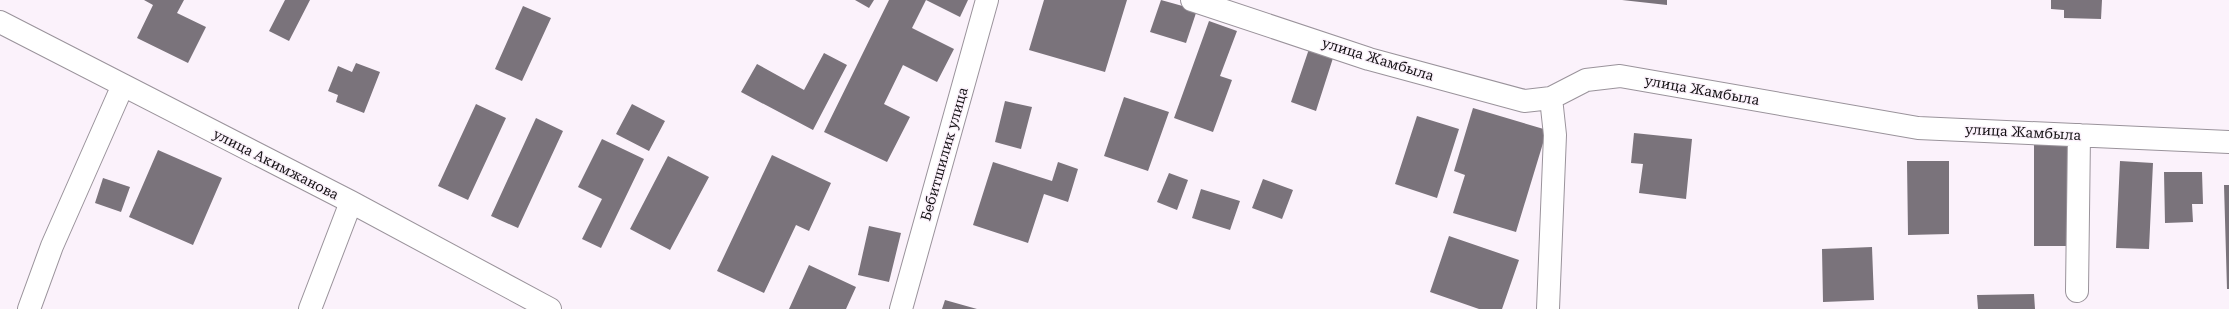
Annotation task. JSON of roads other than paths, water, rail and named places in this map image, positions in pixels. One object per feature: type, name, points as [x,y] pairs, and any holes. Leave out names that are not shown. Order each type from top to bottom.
[{"type":"street","name":"Бебитшилик улица","points":[[901,309],[988,0]]},
{"type":"street","name":"улица Жамбыла","points":[[1192,0],[1369,59],[1524,101],[1551,98],[1586,80],[1620,76],[1918,128],[2229,142]]},
{"type":"street","name":"улица Акимжанова","points":[[0,22],[351,202],[550,309]]},
{"type":"street","points":[[29,309],[52,246],[123,85]]},
{"type":"street","points":[[1548,309],[1555,135],[1551,98]]},
{"type":"street","points":[[2077,291],[2079,135]]},
{"type":"street","points":[[310,309],[351,202]]}]
